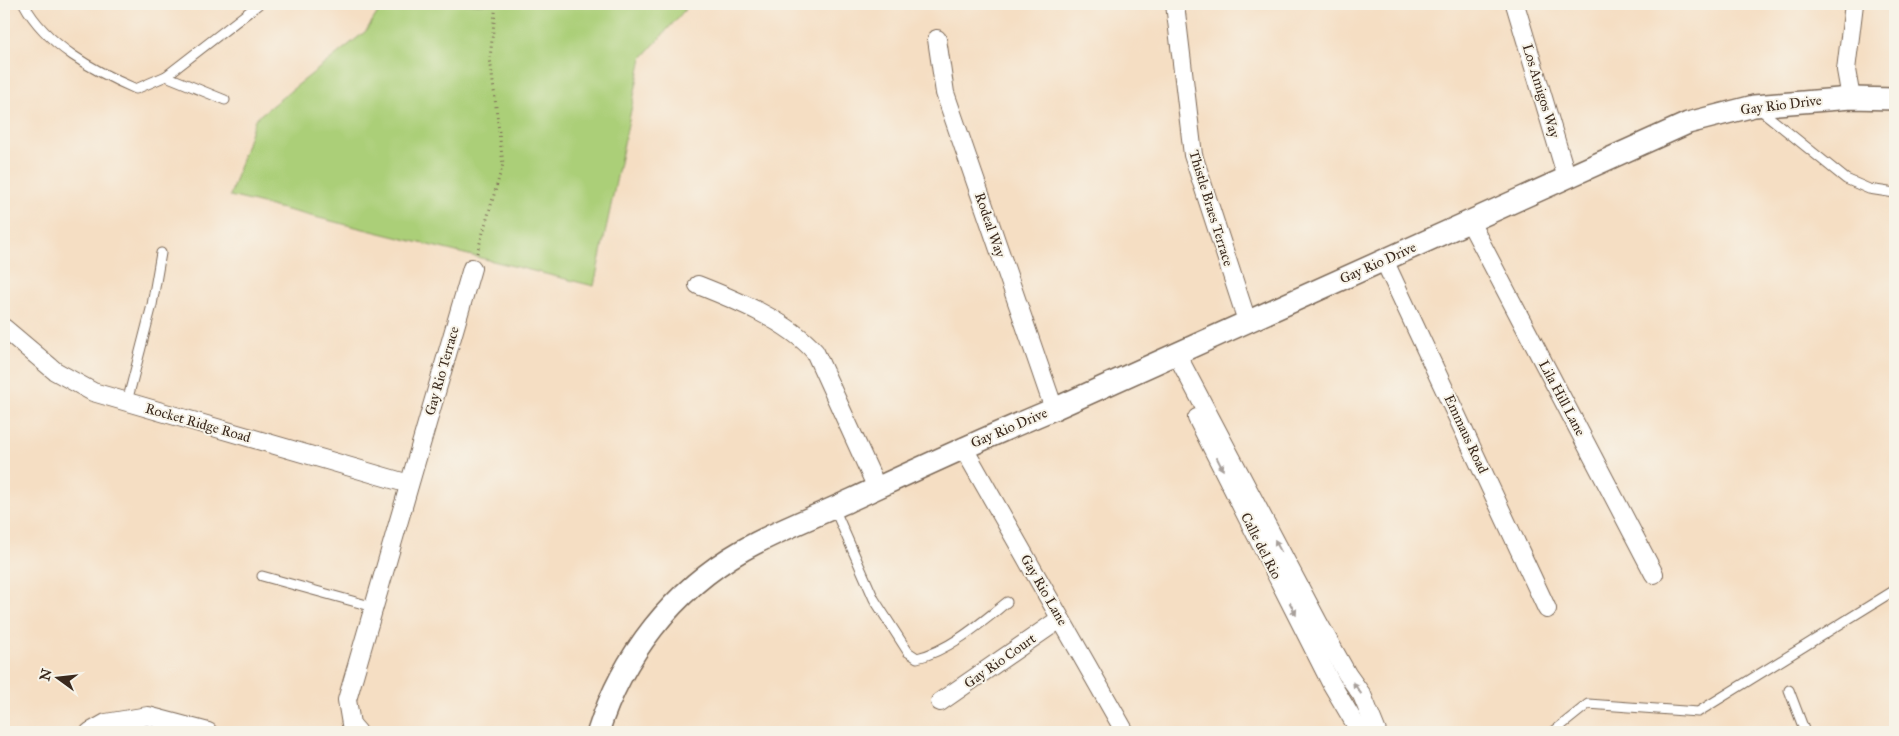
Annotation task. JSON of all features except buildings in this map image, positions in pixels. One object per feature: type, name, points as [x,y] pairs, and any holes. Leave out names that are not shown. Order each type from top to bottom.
[{"type":"street","name":"Thistle Braes Terrace","points":[[1175,4],[1193,155],[1247,321]]},
{"type":"street","name":"Los Amigos Way","points":[[1515,4],[1567,178]]},
{"type":"street","points":[[1851,98],[1846,70],[1854,4]]},
{"type":"street","name":"Rodeal Way","points":[[937,39],[945,92],[1054,409]]},
{"type":"street","name":"Gay Rio Drive","points":[[598,732],[613,692],[638,647],[654,626],[687,591],[724,561],[803,520],[834,508],[963,447],[1054,409],[1688,123],[1754,106],[1851,98],[1895,99]]},
{"type":"street","name":"Lila Hill Lane","points":[[1470,222],[1654,574]]},
{"type":"street","name":"Emmaus Road","points":[[1384,260],[1547,608]]},
{"type":"street","name":"Gay Rio Terrace","points":[[358,732],[351,724],[347,700],[472,268]]},
{"type":"street","points":[[698,285],[749,306],[806,341],[816,352],[877,488]]},
{"type":"street","name":"Rocket Ridge Road","points":[[4,328],[55,371],[93,392],[409,484]]},
{"type":"street","points":[[1171,355],[1347,674],[1362,695],[1377,732]]},
{"type":"street","name":"Calle del Rio","points":[[1171,355],[1331,684],[1360,732]]},
{"type":"street","name":"Gay Rio Lane","points":[[963,447],[1125,732]]},
{"type":"street","name":"Gay Rio Court","points":[[940,702],[1060,619]]},
{"type":"street","points":[[90,732],[106,723],[148,716],[208,732]]},
{"type":"lane","points":[[24,4],[47,33],[77,59],[102,74],[136,89],[166,76],[259,4]]},
{"type":"lane","points":[[166,76],[225,100]]},
{"type":"lane","points":[[1754,106],[1846,179],[1869,189],[1895,193]]},
{"type":"lane","points":[[127,402],[150,314],[161,253]]},
{"type":"lane","points":[[834,508],[874,598],[908,652],[917,658],[927,656],[968,633],[1007,602]]},
{"type":"lane","points":[[262,576],[374,607]]},
{"type":"lane","points":[[1553,732],[1588,704],[1698,712],[1895,590]]},
{"type":"lane","points":[[1788,690],[1805,732]]},
{"type":"path","points":[[472,268],[503,164],[490,58],[496,4]]},
{"type":"green space","points":[[383,4],[690,4],[642,58],[594,286],[230,196],[255,119],[366,31]]}]
